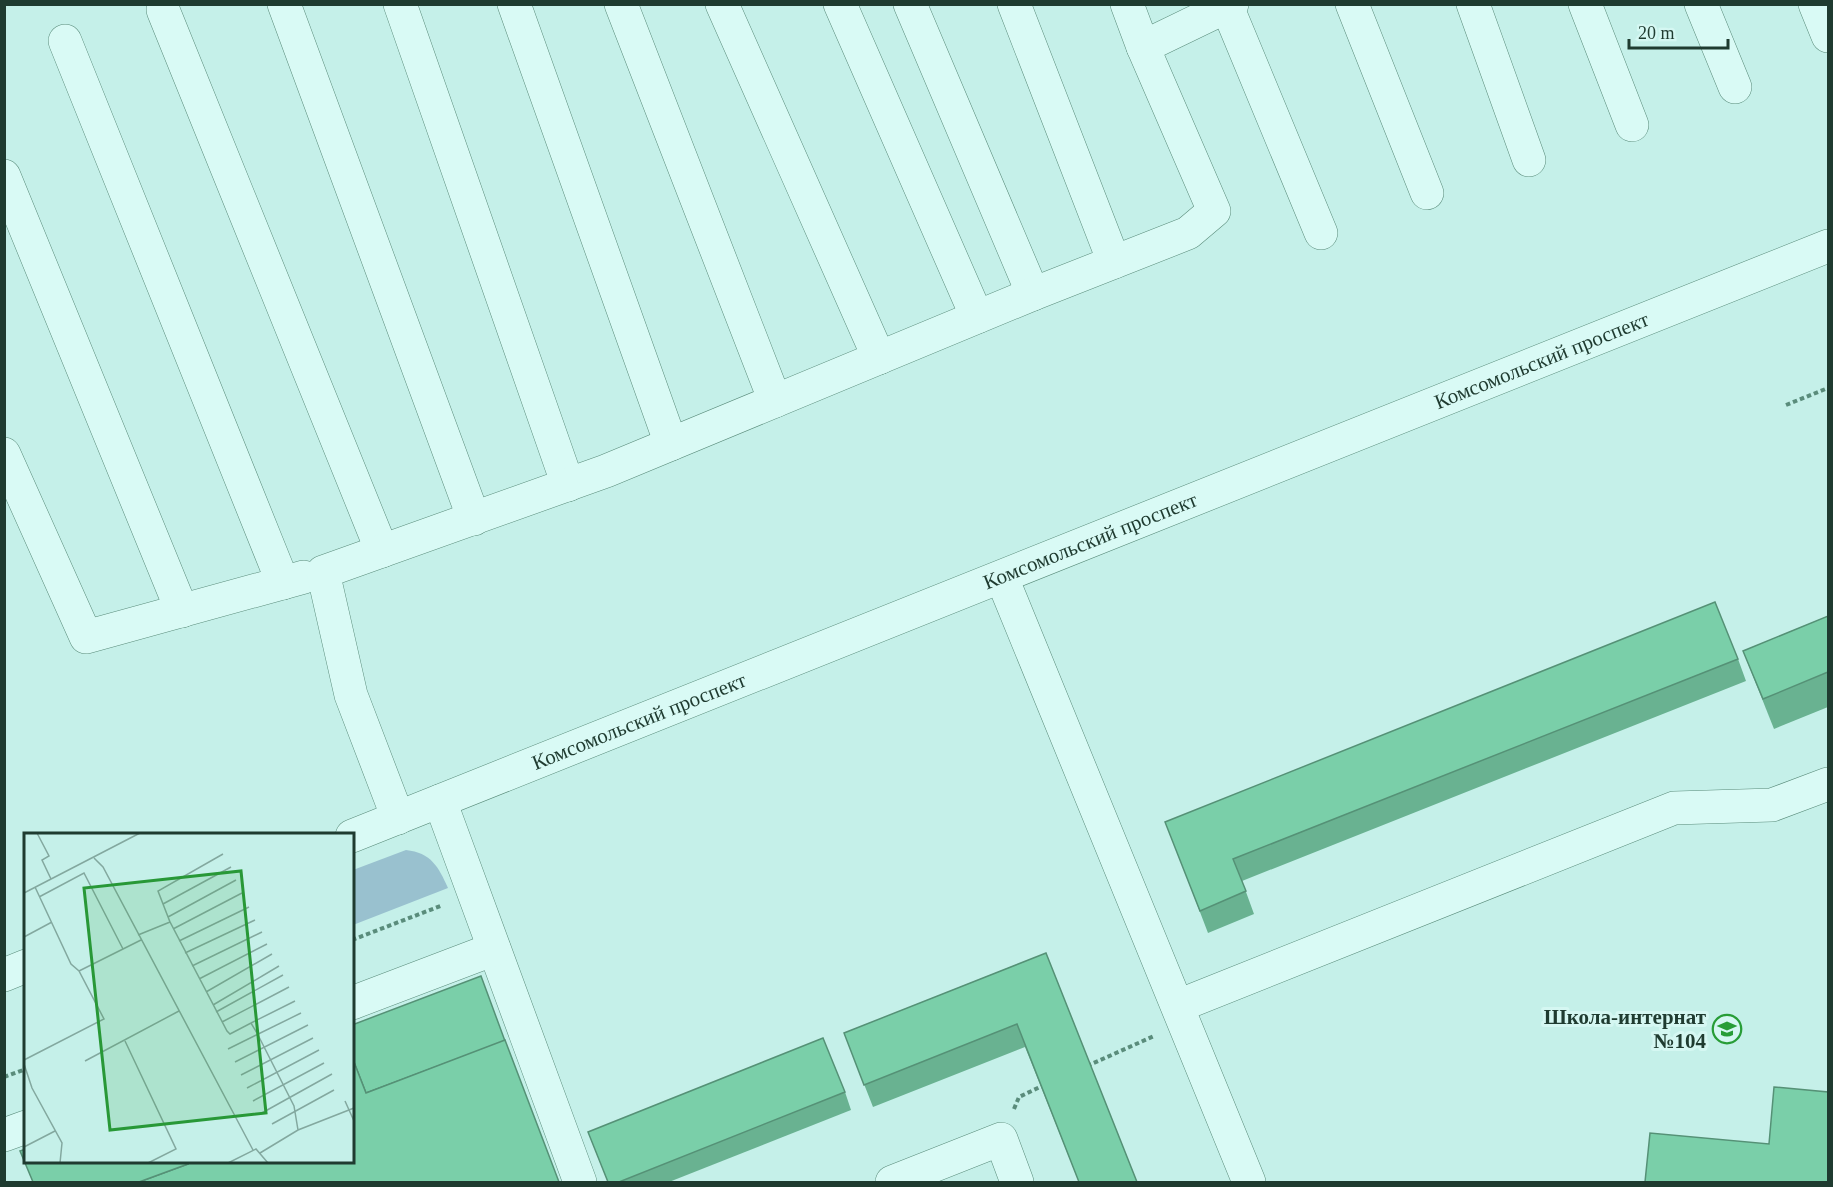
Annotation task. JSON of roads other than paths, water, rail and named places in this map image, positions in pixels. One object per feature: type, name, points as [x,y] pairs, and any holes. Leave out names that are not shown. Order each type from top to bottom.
[{"type":"street","points":[[285,4],[474,519]]},
{"type":"street","points":[[400,4],[568,485]]},
{"type":"street","points":[[514,4],[671,444]]},
{"type":"street","points":[[621,4],[775,401]]},
{"type":"street","points":[[722,4],[879,358]]},
{"type":"street","points":[[840,4],[977,317]]},
{"type":"street","points":[[910,4],[1033,294]]},
{"type":"street","points":[[1014,4],[1114,262]]},
{"type":"street","points":[[4,454],[86,637],[323,572],[568,485],[671,444],[1033,294],[1188,233],[1214,211],[1143,47],[1127,4]]},
{"type":"street","points":[[1352,4],[1427,193]]},
{"type":"street","points":[[1473,4],[1530,160]]},
{"type":"street","points":[[1584,4],[1632,125]]},
{"type":"street","points":[[1701,4],[1735,87]]},
{"type":"street","points":[[1815,4],[1828,36]]},
{"type":"street","points":[[1143,47],[1228,5],[1321,233]]},
{"type":"street","points":[[163,10],[382,551]]},
{"type":"street","points":[[65,41],[283,584]]},
{"type":"street","points":[[4,176],[182,611]]},
{"type":"street","name":"Комсомольский проспект","points":[[354,835],[1828,246]]},
{"type":"street","points":[[323,572],[351,695],[398,818]]},
{"type":"street","points":[[1002,578],[1249,1182]]},
{"type":"street","points":[[1181,1014],[1674,808],[1772,805],[1828,784]]},
{"type":"street","points":[[440,801],[580,1182]]},
{"type":"street","points":[[354,1002],[494,949]]},
{"type":"street","points":[[4,975],[24,967]]},
{"type":"street","points":[[4,1135],[24,1128]]},
{"type":"street","points":[[891,1182],[1001,1139],[1017,1182]]},
{"type":"place","name":"Школа-интернат №104","points":[[1727,1029]]}]
